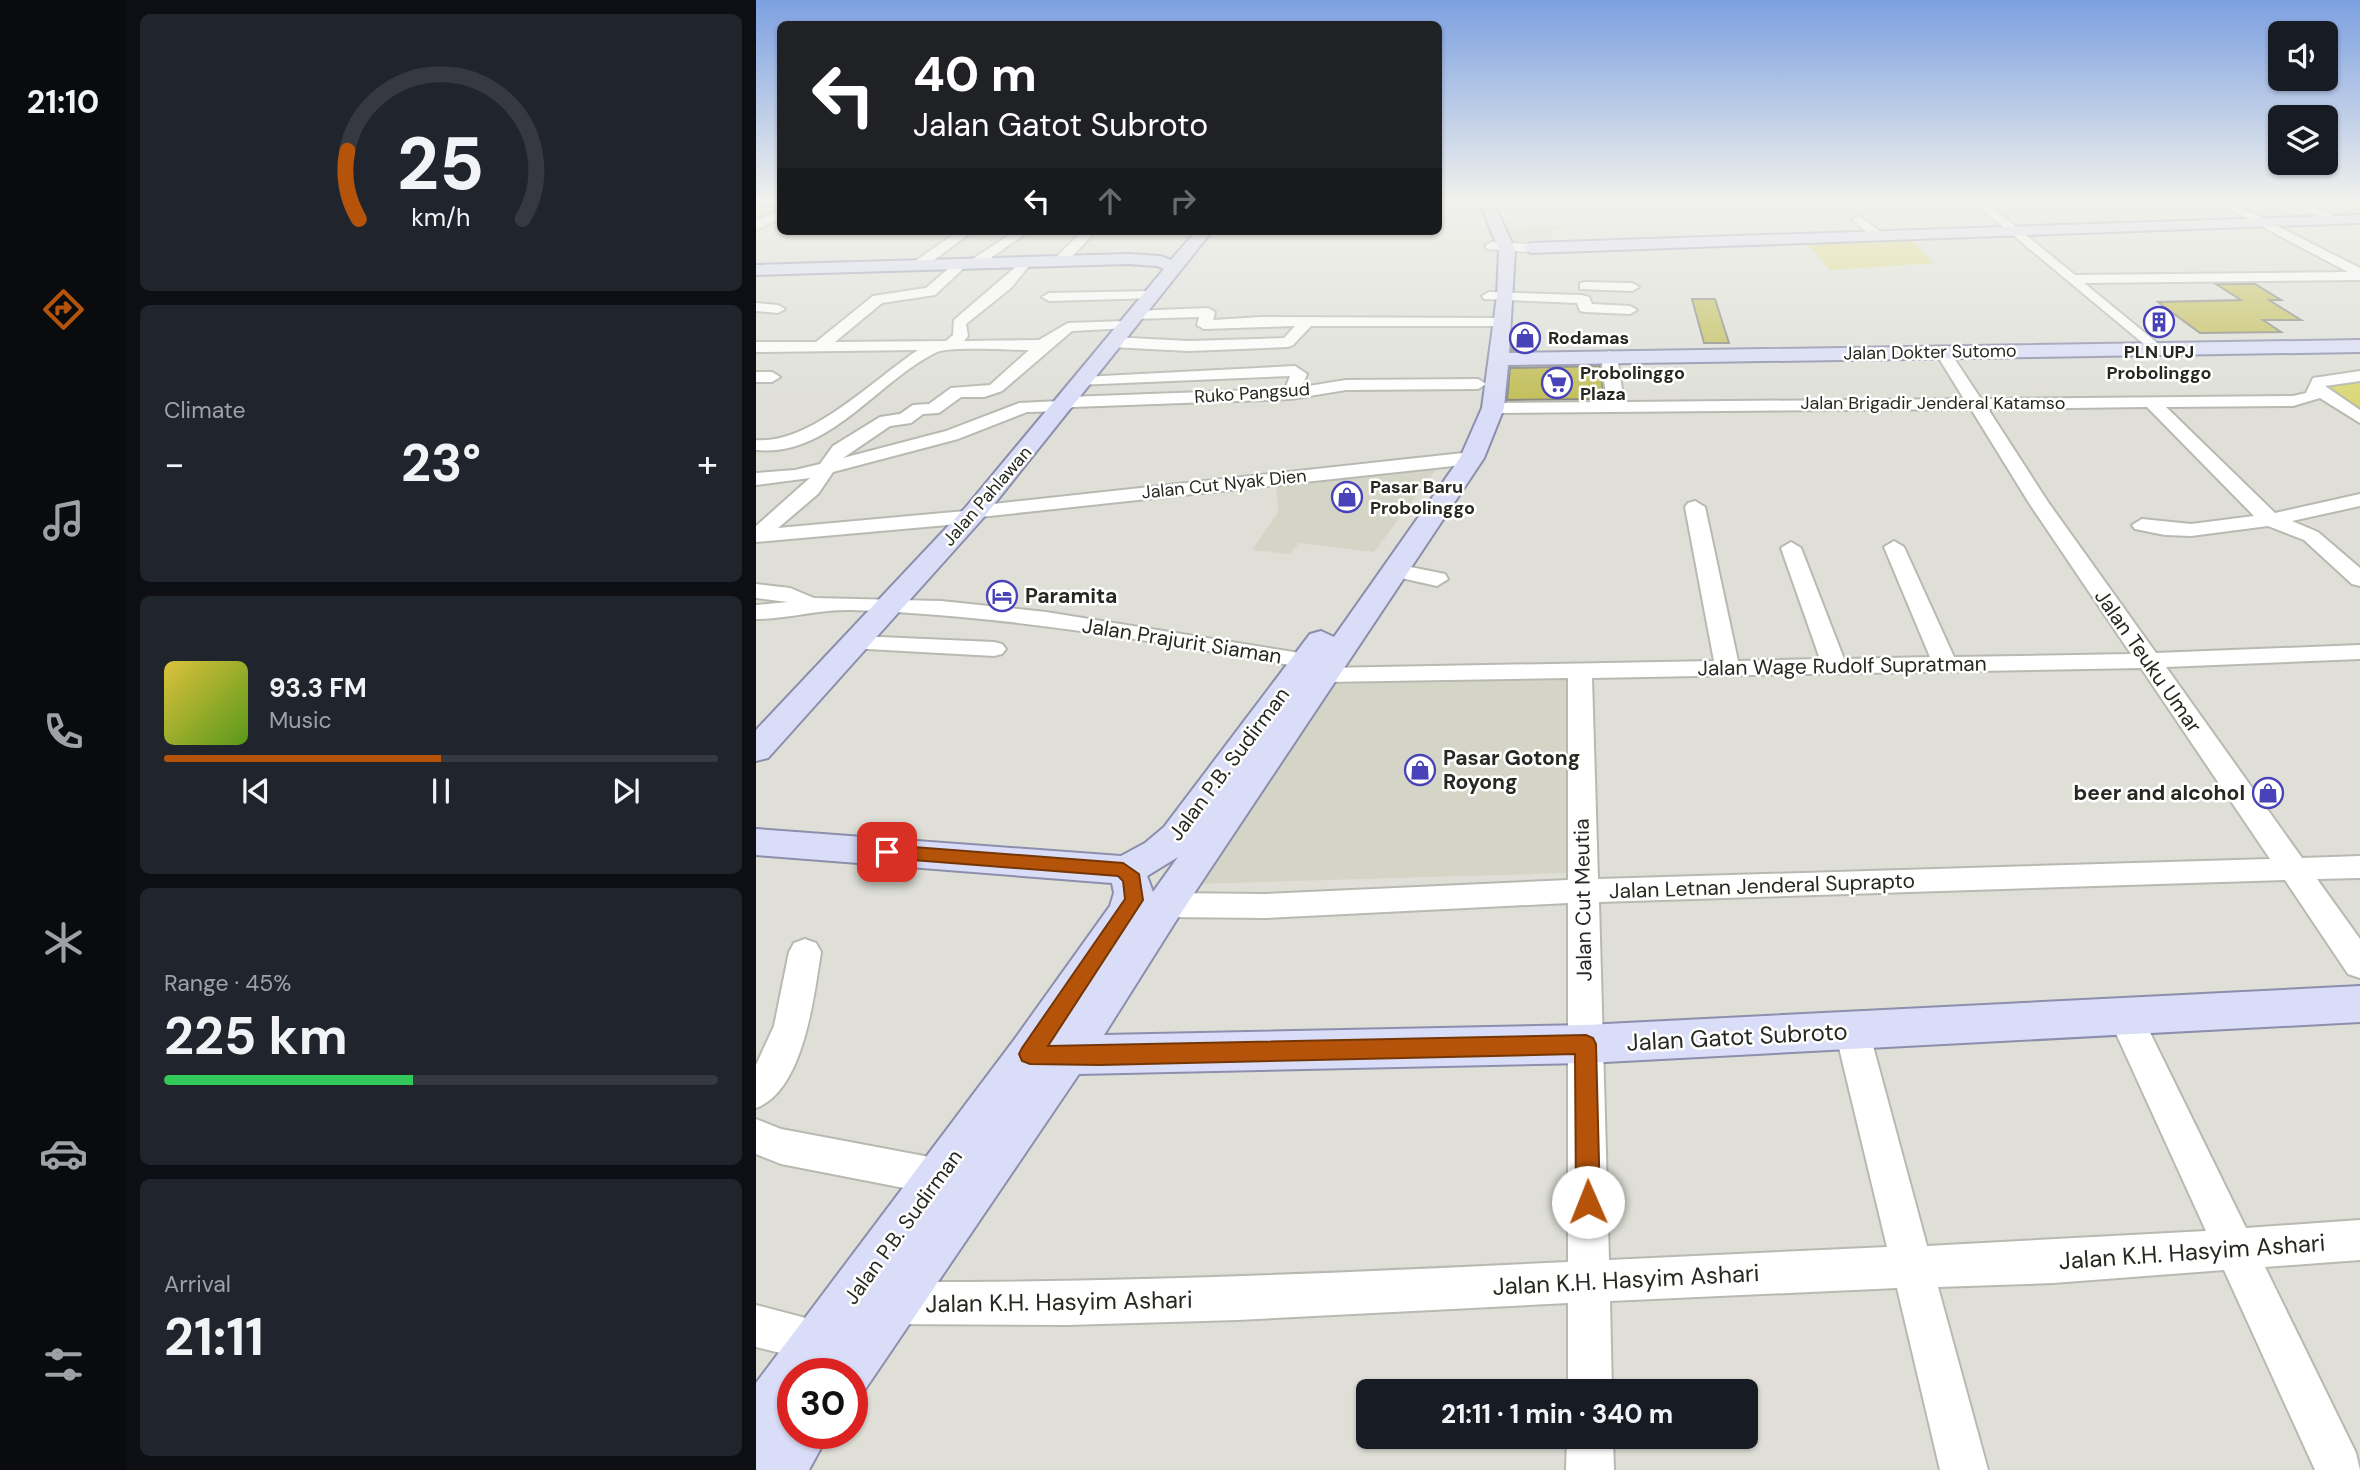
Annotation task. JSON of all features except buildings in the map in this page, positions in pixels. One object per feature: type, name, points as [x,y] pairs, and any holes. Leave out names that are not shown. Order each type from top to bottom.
[{"type":"main road","points":[[760,273],[836,270]]},
{"type":"main road","name":"Jalan Pahlawan","points":[[757,748],[857,643],[973,514],[1066,404],[1123,327],[1172,270]]},
{"type":"main road","name":"Jalan P.B. Sudirman","points":[[756,1431],[832,1345],[1048,1055],[1164,905],[1315,668],[1462,458],[1468,423],[1494,323],[1498,270]]},
{"type":"main road","name":"Jalan P.B. Sudirman","points":[[832,1345],[940,1177],[1048,1055],[1134,900],[1132,879],[1123,870],[1155,857],[1177,836],[1396,570],[1493,408],[1500,359],[1494,323]]},
{"type":"main road","name":"Jalan Dokter Sutomo","points":[[1500,359],[2360,346]]},
{"type":"main road","points":[[756,842],[1123,870]]},
{"type":"main road","name":"Jalan Gatot Subroto","points":[[1048,1055],[1586,1044],[2360,1004]]},
{"type":"main road","points":[[774,1470],[789,1449]]},
{"type":"street","points":[[822,345],[878,299],[930,292],[960,270]]},
{"type":"street","points":[[776,447],[833,421],[892,374],[961,336],[959,323],[1006,285],[1019,270]]},
{"type":"street","points":[[2063,270],[2156,349]]},
{"type":"street","points":[[2074,279],[2360,275]]},
{"type":"street","points":[[1564,282],[1583,293]]},
{"type":"street","points":[[1497,296],[1632,288]]},
{"type":"street","points":[[1583,293],[1585,308],[1630,310]]},
{"type":"street","points":[[1049,297],[1152,295]]},
{"type":"street","points":[[756,307],[778,309]]},
{"type":"street","points":[[1123,327],[1208,312],[1203,325],[1261,321],[1494,323]]},
{"type":"street","points":[[756,479],[795,476],[834,458],[886,421],[905,419],[919,410],[933,410],[957,392],[984,392],[996,388],[1043,345],[1068,327],[1123,327],[1235,345],[1290,341],[1307,321]]},
{"type":"street","points":[[1235,345],[1247,324]]},
{"type":"street","points":[[756,347],[1043,345]]},
{"type":"street","name":"Jalan Teuku Umar","points":[[1943,352],[1973,402],[2148,661],[2360,965]]},
{"type":"street","points":[[1609,356],[1616,406]]},
{"type":"street","points":[[1083,382],[1298,372],[1291,394]]},
{"type":"street","points":[[1237,396],[1247,373]]},
{"type":"street","name":"Jalan Brigadir Jenderal Katamso","points":[[1493,408],[2293,401],[2321,393],[2319,381],[2360,376]]},
{"type":"street","name":"Ruko Pangsud","points":[[1066,404],[1291,394],[1346,385],[1478,384]]},
{"type":"street","points":[[2321,393],[2360,418]]},
{"type":"street","points":[[2151,402],[2226,479],[2276,522],[2311,536],[2360,579]]},
{"type":"street","points":[[756,444],[834,458],[968,431],[1026,407],[1066,404]]},
{"type":"street","points":[[756,536],[811,491],[834,458]]},
{"type":"street","name":"Jalan Cut Nyak Dien","points":[[756,536],[1462,458]]},
{"type":"street","points":[[2142,526],[2181,532],[2276,522],[2360,500]]},
{"type":"street","points":[[1695,507],[1728,669]]},
{"type":"street","points":[[1894,547],[1945,664]]},
{"type":"street","points":[[1791,548],[1834,665]]},
{"type":"street","points":[[1396,570],[1437,579]]},
{"type":"street","points":[[756,592],[790,595],[811,604]]},
{"type":"street","points":[[756,612],[772,613],[811,604]]},
{"type":"street","name":"Jalan Prajurit Siaman","points":[[811,604],[891,605],[1021,616],[1142,632],[1315,668]]},
{"type":"street","points":[[857,643],[994,649]]},
{"type":"street","name":"Jalan Wage Rudolf Supratman","points":[[1315,668],[1580,673],[1834,665],[2148,661],[2360,652]]},
{"type":"street","name":"Jalan Cut Meutia","points":[[1580,673],[1590,1379]]},
{"type":"street","name":"Jalan Letnan Jenderal Suprapto","points":[[1164,905],[1266,906],[1583,891],[2360,867]]},
{"type":"street","points":[[756,1092],[788,1045],[805,952]]},
{"type":"street","points":[[2125,1016],[2339,1470]]},
{"type":"street","points":[[1852,1031],[1964,1470]]},
{"type":"street","points":[[756,1136],[781,1146],[940,1177]]},
{"type":"street","name":"Jalan K.H. Hasyim Ashari","points":[[756,1326],[832,1345],[1067,1304],[1238,1299],[2237,1251],[2360,1240]]},
{"type":"street","points":[[1590,1449],[1590,1470]]},
{"type":"shaded area","points":[[2360,377],[2360,414],[2318,383]]},
{"type":"shaded area","name":"Pasar Baru Probolinggo","points":[[1422,463],[1435,471],[1374,552],[1299,543],[1290,554],[1252,550],[1278,512],[1276,482]]},
{"type":"shaded area","name":"Pasar Gotong Royong","points":[[1568,680],[1570,873],[1196,884],[1331,682]]},
{"type":"place","name":"PLN UPJ Probolinggo","points":[[2159,322]]},
{"type":"place","name":"Rodamas","points":[[1525,338]]},
{"type":"place","name":"Probolinggo Plaza","points":[[1557,383]]},
{"type":"place","name":"Pasar Baru Probolinggo","points":[[1347,497]]},
{"type":"place","name":"Paramita","points":[[1002,596]]},
{"type":"place","name":"Pasar Gotong Royong","points":[[1420,770]]},
{"type":"place","name":"beer and alcohol","points":[[2268,793]]},
{"type":"route","points":[[887,852],[1123,870],[1132,879],[1135,887],[1134,900],[1030,1054],[1100,1056],[1586,1044],[1588,1202]]}]
